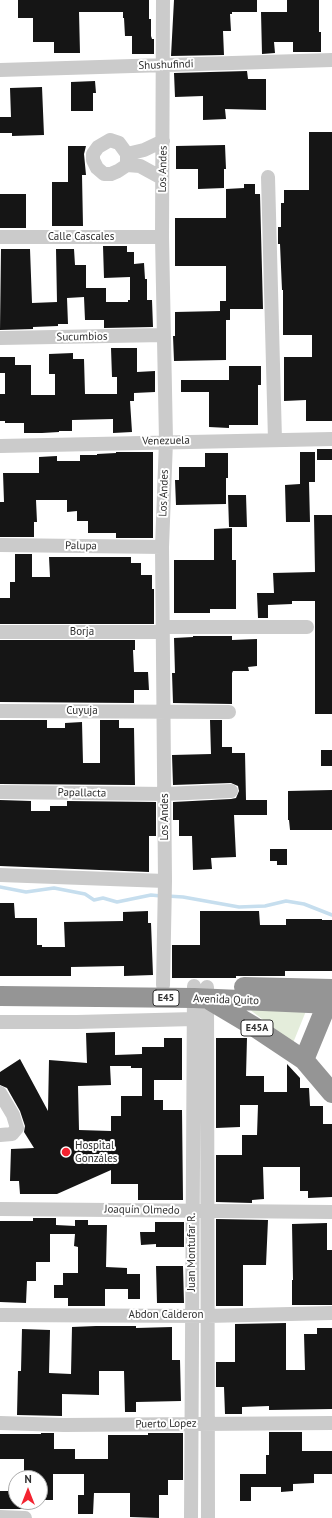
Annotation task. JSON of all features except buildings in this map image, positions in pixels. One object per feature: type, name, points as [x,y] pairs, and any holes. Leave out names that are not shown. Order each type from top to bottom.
[{"type":"highway","name":"Avenida Quito","points":[[0,984],[163,985],[200,993]]},
{"type":"highway","name":"Avenida Quito","points":[[0,996],[200,993],[331,998]]},
{"type":"highway","name":"E45A","points":[[200,993],[304,1060],[332,1093]]},
{"type":"highway","points":[[304,1060],[331,998]]},
{"type":"street","name":"Los Andes","points":[[163,985],[165,925],[165,794],[162,547],[166,441],[162,237],[164,0]]},
{"type":"street","name":"Shushufindi","points":[[0,70],[332,60]]},
{"type":"street","points":[[162,178],[127,159],[163,140]]},
{"type":"street","points":[[268,177],[275,440]]},
{"type":"street","name":"Calle Cascales","points":[[0,237],[162,237]]},
{"type":"street","name":"Sucumbios","points":[[0,338],[164,336]]},
{"type":"street","name":"Venezuela","points":[[0,446],[166,441],[332,439]]},
{"type":"street","name":"Palupa","points":[[0,545],[162,547]]},
{"type":"street","name":"Borja","points":[[0,632],[307,627]]},
{"type":"street","name":"Cuyuja","points":[[0,711],[229,712]]},
{"type":"street","name":"Papallacta","points":[[0,792],[165,794],[231,791]]},
{"type":"street","points":[[0,875],[165,883]]},
{"type":"street","name":"Juan Montufar R.","points":[[192,1518],[191,1424],[194,1019],[200,993]]},
{"type":"street","name":"Juan Montufar R.","points":[[200,993],[207,1211],[208,1518]]},
{"type":"street","points":[[0,1022],[194,1019]]},
{"type":"street","points":[[0,1093],[13,1115],[17,1128],[12,1134],[0,1135]]},
{"type":"street","name":"Joaquín Olmedo","points":[[0,1208],[332,1212]]},
{"type":"street","name":"Abdon Calderon","points":[[0,1315],[207,1316],[332,1313]]},
{"type":"street","name":"Puerto Lopez","points":[[0,1423],[64,1425],[332,1422]]},
{"type":"street","points":[[0,1517],[25,1518]]},
{"type":"green space","points":[[249,1009],[306,1011],[293,1043]]},
{"type":"waterway","points":[[0,887],[26,892],[54,888],[85,894],[94,900],[103,898],[117,902],[151,895],[161,896]]},
{"type":"waterway","points":[[167,896],[183,897],[239,907],[265,906],[286,901],[304,904],[332,915]]},
{"type":"place","name":"Hospital Gonzáles","points":[[66,1152]]}]
